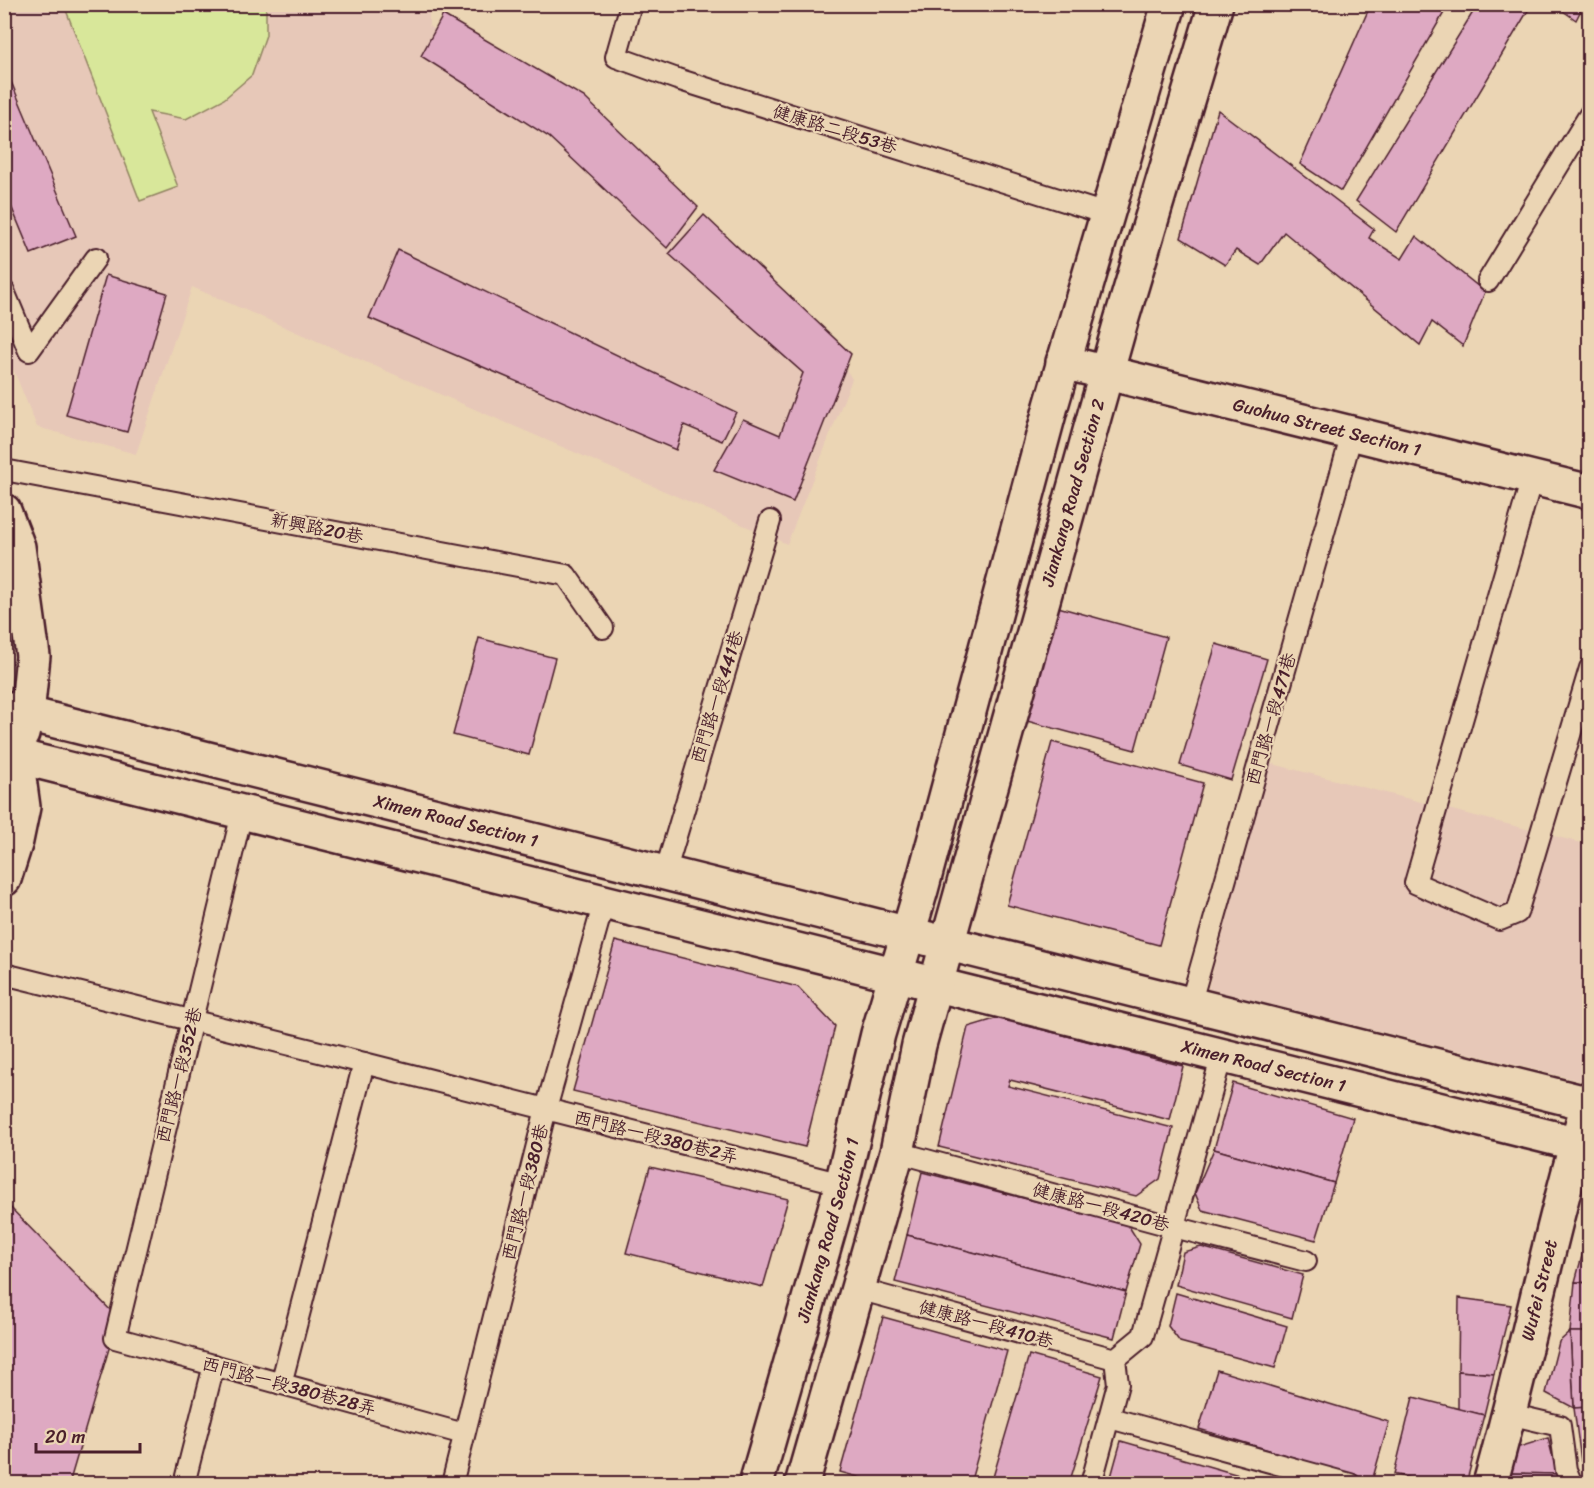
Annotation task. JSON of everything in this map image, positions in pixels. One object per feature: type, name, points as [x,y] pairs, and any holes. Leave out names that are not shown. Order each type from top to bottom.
[{"type":"street","points":[[8,761],[74,769],[242,813],[895,974],[924,878],[1063,362],[1169,4]]},
{"type":"street","name":"Jiankang Road Section 2","points":[[936,984],[1106,374],[1216,4]]},
{"type":"street","name":"Guohua Street Section 1","points":[[1063,362],[1590,492]]},
{"type":"street","points":[[4,511],[18,547],[33,656],[16,711],[8,761],[23,807],[16,841],[4,879]]},
{"type":"street","name":"Ximen Road Section 1","points":[[16,711],[948,944]]},
{"type":"street","points":[[948,944],[1589,1102]]},
{"type":"street","name":"Ximen Road Section 1","points":[[895,974],[1583,1145]]},
{"type":"street","name":"Jiankang Road Section 1","points":[[756,1484],[842,1184],[878,1034],[895,974]]},
{"type":"street","points":[[802,1484],[897,1152],[919,1045],[936,984]]},
{"type":"street","name":"Wufei Street","points":[[1490,1484],[1566,1178],[1583,1145],[1589,1102]]},
{"type":"lane","name":"健康路二段53巷","points":[[631,4],[616,57],[677,79],[1106,214]]},
{"type":"lane","points":[[1488,281],[1590,114]]},
{"type":"lane","points":[[4,291],[29,351],[96,258]]},
{"type":"lane","name":"西門路一段471巷","points":[[1190,1005],[1352,434]]},
{"type":"lane","name":"新興路20巷","points":[[4,470],[566,575],[603,628]]},
{"type":"lane","points":[[1532,478],[1415,883],[1500,920],[1517,913],[1590,668]]},
{"type":"lane","name":"西門路一段441巷","points":[[665,873],[770,520]]},
{"type":"lane","name":"西門路一段352巷","points":[[115,1338],[242,813]]},
{"type":"lane","name":"西門路一段380巷","points":[[452,1484],[546,1109],[604,902]]},
{"type":"lane","name":"西門路一段380巷2弄","points":[[4,974],[842,1184]]},
{"type":"lane","points":[[1091,1484],[1118,1384],[1115,1359],[1143,1336],[1222,1055]]},
{"type":"lane","points":[[281,1384],[364,1063]]},
{"type":"lane","name":"健康路一段420巷","points":[[897,1152],[1306,1260]]},
{"type":"lane","name":"健康路一段410巷","points":[[858,1289],[1115,1359]]},
{"type":"lane","name":"西門路一段380巷28弄","points":[[115,1338],[464,1434]]},
{"type":"lane","points":[[184,1484],[214,1365]]},
{"type":"lane","points":[[1509,1414],[1560,1426],[1566,1470],[1572,1484]]},
{"type":"lane","points":[[1110,1418],[1350,1484]]},
{"type":"shaded area","points":[[4,5],[429,5],[429,26],[583,118],[846,369],[852,379],[787,544],[192,287],[136,454],[37,427],[5,349]]},
{"type":"shaded area","points":[[1269,763],[1589,845],[1589,1083],[1208,989]]},
{"type":"green space","points":[[64,5],[266,5],[266,35],[252,75],[224,99],[186,119],[149,112],[178,187],[140,201]]},
{"type":"building","points":[[1371,4],[1449,4],[1341,191],[1300,164]]},
{"type":"building","points":[[1478,4],[1532,4],[1396,232],[1356,201]]},
{"type":"building","points":[[1553,4],[1584,4],[1576,20]]},
{"type":"building","points":[[443,15],[584,97],[698,207],[667,248],[549,137],[421,56]]},
{"type":"building","points":[[4,65],[76,236],[31,254],[4,189]]},
{"type":"building","points":[[1218,110],[1374,229],[1369,238],[1402,259],[1416,236],[1485,292],[1463,346],[1432,322],[1420,345],[1284,232],[1260,265],[1236,250],[1225,265],[1181,238]]},
{"type":"building","points":[[704,215],[851,354],[793,502],[714,470],[743,419],[780,435],[803,373],[669,254]]},
{"type":"building","points":[[398,250],[736,412],[722,441],[684,425],[676,450],[369,318]]},
{"type":"building","points":[[106,275],[167,293],[127,432],[66,415]]},
{"type":"building","points":[[1058,607],[1166,637],[1135,750],[1027,721]]},
{"type":"building","points":[[479,638],[555,658],[529,755],[453,735]]},
{"type":"building","points":[[1216,644],[1267,659],[1231,780],[1180,765]]},
{"type":"building","points":[[1052,742],[1203,783],[1159,945],[1007,905]]},
{"type":"building","points":[[615,941],[798,987],[835,1026],[805,1147],[573,1091]]},
{"type":"building","points":[[998,1018],[1183,1066],[1170,1120],[1010,1080],[1008,1086],[1173,1128],[1160,1179],[1136,1196],[939,1147],[968,1027]]},
{"type":"building","points":[[1233,1083],[1353,1118],[1334,1183],[1214,1149]]},
{"type":"building","points":[[1214,1149],[1334,1183],[1316,1240],[1202,1210],[1195,1193]]},
{"type":"building","points":[[650,1167],[788,1199],[763,1287],[626,1253]]},
{"type":"building","points":[[922,1172],[1128,1225],[1140,1244],[1126,1292],[907,1235]]},
{"type":"building","points":[[4,1201],[118,1318],[69,1484],[4,1484]]},
{"type":"building","points":[[907,1235],[1126,1292],[1114,1338],[895,1282]]},
{"type":"building","points":[[1201,1247],[1303,1275],[1292,1318],[1176,1285],[1183,1252]]},
{"type":"building","points":[[1583,1252],[1590,1253],[1590,1283],[1575,1282]]},
{"type":"building","points":[[1575,1282],[1590,1283],[1590,1332],[1570,1332]]},
{"type":"building","points":[[1176,1293],[1287,1326],[1275,1368],[1180,1342],[1168,1326]]},
{"type":"building","points":[[1459,1298],[1511,1305],[1494,1374],[1458,1371]]},
{"type":"building","points":[[883,1317],[1007,1351],[970,1484],[883,1484],[840,1472]]},
{"type":"building","points":[[1570,1332],[1590,1332],[1590,1407],[1574,1408]]},
{"type":"building","points":[[1570,1332],[1574,1408],[1546,1393],[1559,1342]]},
{"type":"building","points":[[1029,1355],[1102,1376],[1069,1484],[991,1484]]},
{"type":"building","points":[[1217,1370],[1389,1422],[1372,1481],[1199,1429]]},
{"type":"building","points":[[1458,1371],[1494,1374],[1484,1415],[1458,1409]]},
{"type":"building","points":[[1413,1397],[1484,1415],[1466,1484],[1432,1484],[1394,1474]]},
{"type":"building","points":[[1590,1407],[1590,1459],[1581,1461],[1574,1408]]},
{"type":"building","points":[[1548,1438],[1557,1474],[1509,1473],[1516,1448]]},
{"type":"building","points":[[1121,1441],[1270,1484],[1109,1484]]},
{"type":"building","points":[[1509,1473],[1557,1474],[1559,1484],[1507,1484]]}]
